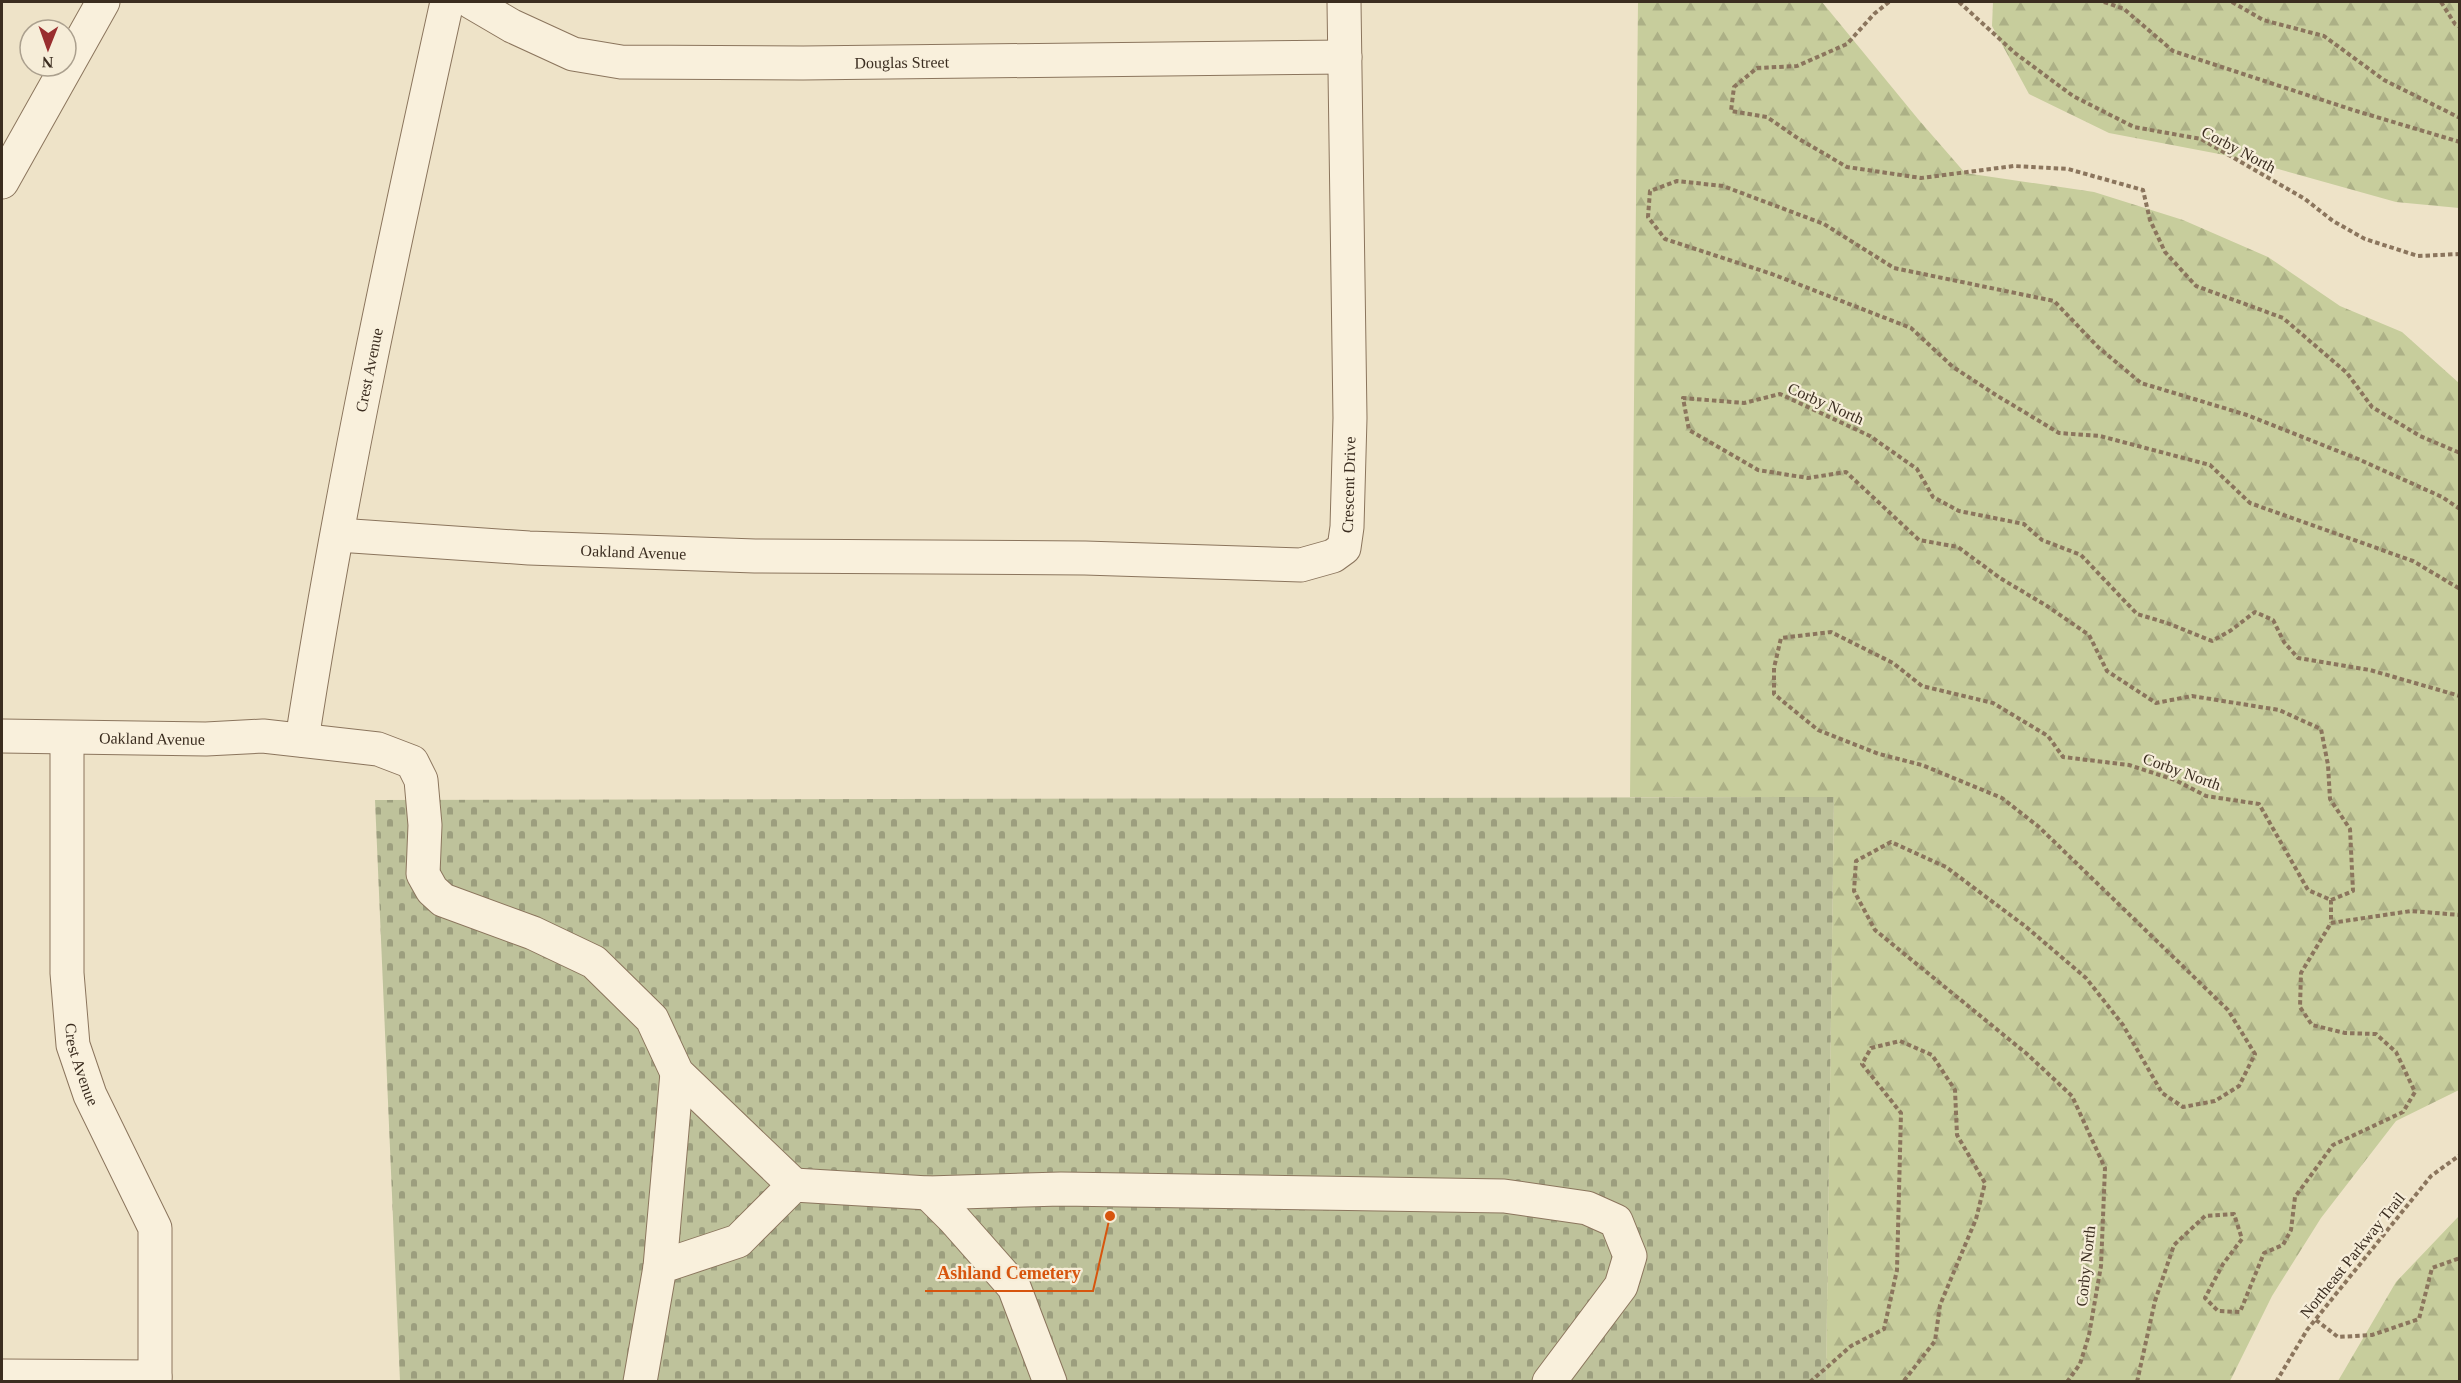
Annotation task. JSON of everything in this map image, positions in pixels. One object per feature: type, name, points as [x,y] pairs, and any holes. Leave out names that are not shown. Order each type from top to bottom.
[{"type":"street","points":[[2,182],[103,2]]},
{"type":"street","name":"Crest Avenue","points":[[302,740],[319,631],[385,286],[447,2]]},
{"type":"street","name":"Douglas Street","points":[[471,2],[512,26],[573,54],[621,62],[803,63],[1345,57]]},
{"type":"street","name":"Crescent Drive","points":[[927,557],[1085,558],[1301,565],[1333,556],[1344,548],[1347,527],[1350,418],[1344,2]]},
{"type":"street","name":"Oakland Avenue","points":[[338,535],[529,548],[755,556],[927,557]]},
{"type":"street","name":"Oakland Avenue","points":[[2,736],[206,739],[263,736],[378,750],[412,762],[421,780],[425,825],[423,874],[432,890],[443,900],[533,933],[594,962],[652,1019],[677,1073]]},
{"type":"street","name":"Crest Avenue","points":[[67,738],[67,973],[74,1045],[90,1095],[155,1228],[155,1379]]},
{"type":"street","points":[[677,1073],[794,1185],[928,1193],[1061,1189],[1492,1196],[1587,1208],[1617,1221],[1630,1256],[1621,1286],[1549,1382]]},
{"type":"street","points":[[640,1382],[660,1267],[677,1073]]},
{"type":"street","points":[[660,1267],[738,1241],[794,1185]]},
{"type":"street","points":[[928,1193],[1014,1287],[1050,1382]]},
{"type":"street","points":[[2,1376],[155,1379]]},
{"type":"path","points":[[1889,2],[1874,14],[1847,44],[1797,66],[1757,68],[1734,87],[1731,111],[1767,117],[1847,167],[1921,178],[2014,166],[2068,169],[2143,190],[2151,220],[2165,252],[2196,286],[2283,318],[2347,373],[2372,407],[2420,436],[2460,453]]},
{"type":"path","name":"Corby North","points":[[1959,2],[2015,53],[2083,101],[2134,127],[2201,139],[2305,199],[2333,221],[2365,239],[2418,256],[2458,255]]},
{"type":"path","points":[[2104,2],[2124,9],[2173,51],[2353,110],[2460,142]]},
{"type":"path","points":[[2232,2],[2262,20],[2324,36],[2384,81],[2460,118]]},
{"type":"path","points":[[2441,2],[2455,24],[2460,27]]},
{"type":"path","points":[[2460,509],[2442,497],[2358,459],[2247,415],[2141,383],[2098,347],[2054,301],[1894,268],[1824,224],[1723,186],[1677,181],[1650,191],[1648,218],[1665,238],[1772,274],[1911,328],[1953,367],[2059,433],[2100,436],[2210,465],[2250,503],[2413,561],[2460,588]]},
{"type":"path","name":"Corby North","points":[[2067,1382],[2080,1364],[2091,1323],[2101,1266],[2105,1168],[2072,1096],[2027,1054],[1875,930],[1854,891],[1856,861],[1891,842],[1946,867],[2025,926],[2086,978],[2123,1026],[2162,1093],[2183,1107],[2215,1101],[2239,1086],[2254,1054],[2228,1010],[2039,827],[2002,798],[1922,765],[1879,754],[1818,730],[1774,694],[1774,668],[1781,638],[1831,632],[1893,663],[1922,686],[1993,704],[2048,736],[2063,757],[2129,765],[2175,780],[2206,796],[2259,804],[2308,890],[2331,900],[2353,891],[2350,829],[2330,799],[2328,765],[2321,729],[2279,710],[2192,696],[2156,703],[2107,671],[2089,635],[2000,578],[1958,547],[1919,540],[1846,472],[1808,478],[1758,470],[1689,430],[1683,398],[1744,403],[1780,394],[1870,436],[1917,469],[1933,497],[1959,511],[2024,524],[2042,540],[2081,555],[2137,614],[2167,623],[2212,642],[2255,612],[2273,620],[2284,642],[2298,658],[2370,670],[2460,696]]},
{"type":"path","points":[[2137,1382],[2155,1301],[2174,1245],[2205,1216],[2234,1214],[2242,1239],[2223,1264],[2205,1299],[2218,1311],[2240,1312],[2264,1253],[2283,1245],[2291,1230],[2295,1197],[2333,1145],[2403,1112],[2415,1092],[2396,1052],[2376,1034],[2345,1033],[2312,1025],[2300,1007],[2301,973],[2331,923],[2331,900]]},
{"type":"path","points":[[2331,923],[2411,911],[2460,915]]},
{"type":"path","points":[[1810,1382],[1851,1346],[1884,1329],[1897,1270],[1901,1113],[1862,1064],[1871,1048],[1900,1041],[1932,1055],[1955,1090],[1957,1135],[1985,1183],[1976,1219],[1940,1305],[1935,1341],[1903,1382]]},
{"type":"path","name":"Northeast Parkway Trail","points":[[2276,1382],[2316,1320],[2431,1176],[2460,1155]]},
{"type":"path","points":[[2316,1320],[2338,1337],[2372,1335],[2419,1319],[2432,1268],[2460,1258]]},
{"type":"green space","points":[[1638,2],[1822,2],[1965,173],[2094,192],[2183,220],[2268,257],[2340,306],[2402,332],[2459,383],[2459,1090],[2396,1121],[2321,1218],[2272,1296],[2230,1381],[1826,1381],[1834,797],[1630,797]]},
{"type":"green space","points":[[1993,2],[2459,2],[2459,208],[2396,202],[2235,157],[2109,133],[2029,94],[1992,26]]},
{"type":"green space","points":[[1834,797],[1826,1381],[400,1381],[375,800]]},
{"type":"green space","points":[[2459,1216],[2459,1381],[2338,1381],[2396,1282]]},
{"type":"place","name":"Ashland Cemetery","points":[[1110,1216]]}]
